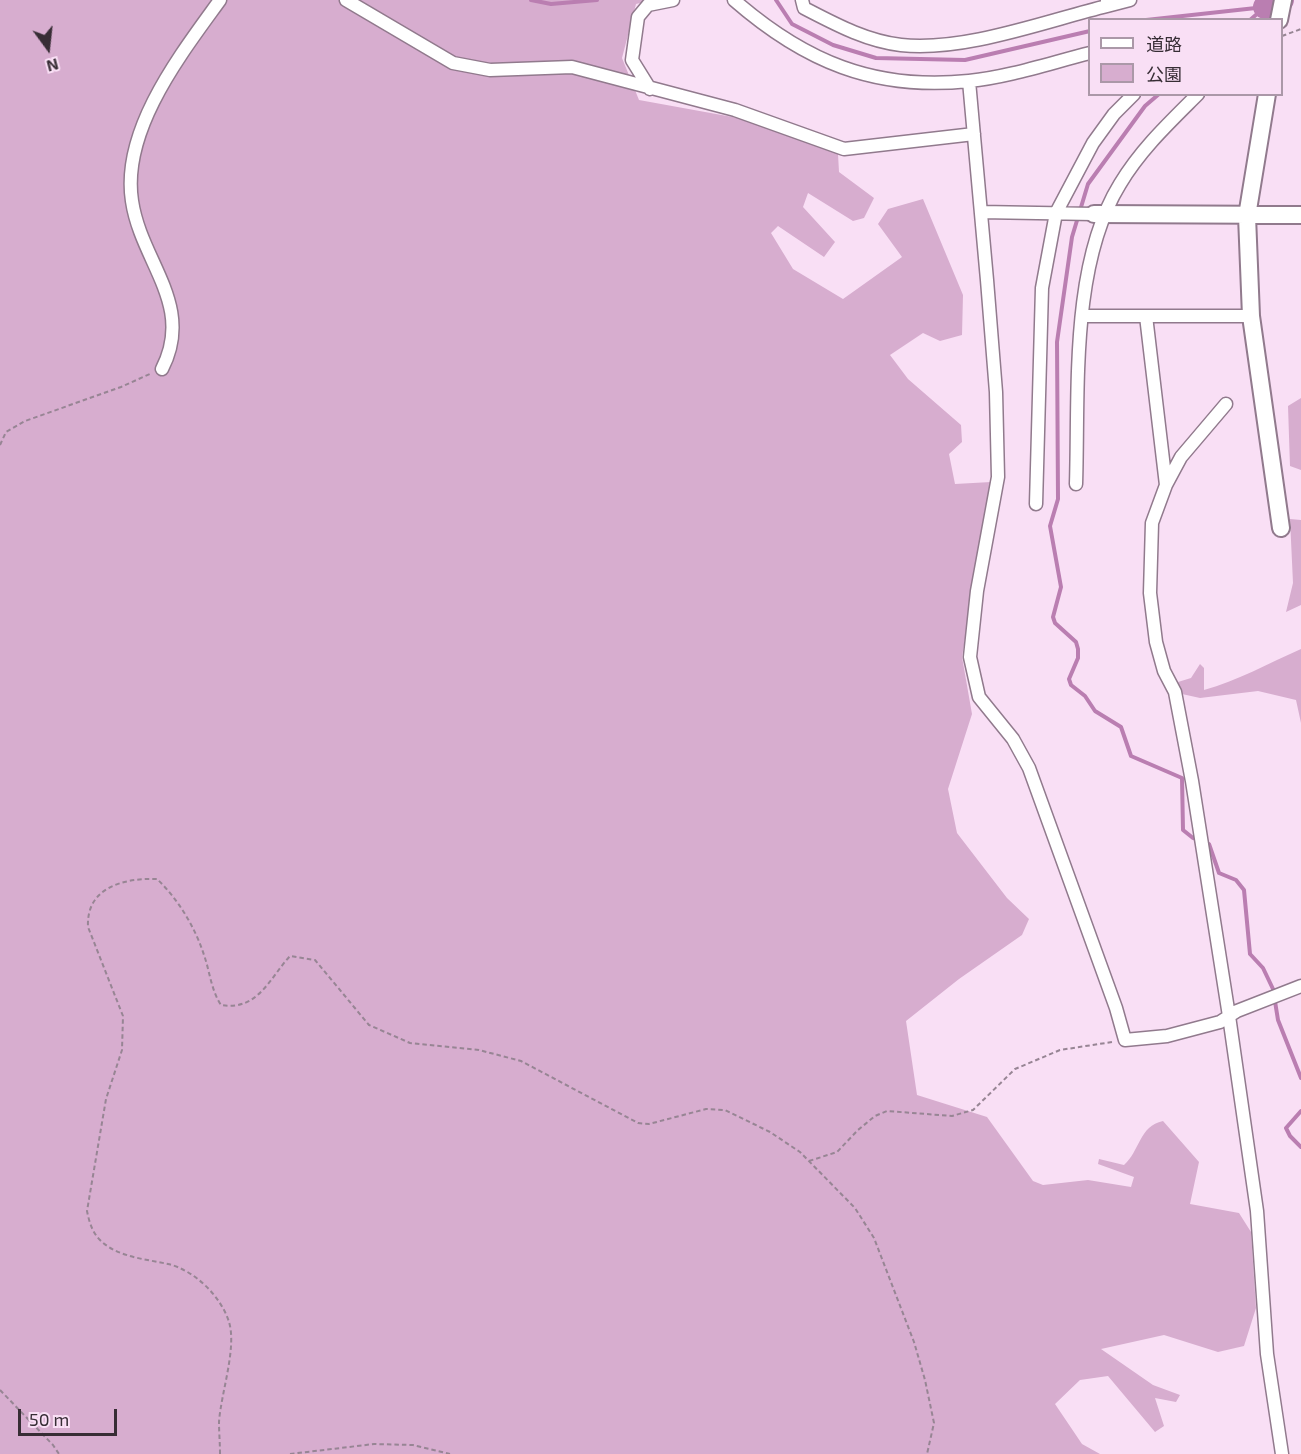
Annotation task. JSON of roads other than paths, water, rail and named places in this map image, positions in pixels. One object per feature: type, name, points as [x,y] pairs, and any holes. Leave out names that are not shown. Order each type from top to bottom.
[{"type":"street","points":[[162,369],[171,352],[174,320],[164,280],[144,246],[132,200],[132,176],[145,119],[188,41],[220,0]]},
{"type":"street","points":[[346,0],[453,63],[490,70],[572,67],[735,110],[844,149],[974,134]]},
{"type":"street","points":[[650,89],[632,60],[638,17],[648,6],[673,0]]},
{"type":"street","points":[[734,0],[781,38],[819,60],[868,76],[914,81],[969,81],[1088,53]]},
{"type":"street","points":[[802,0],[804,8],[852,33],[901,45],[957,44],[1107,3],[1130,0]]},
{"type":"street","points":[[1279,18],[1283,0]]},
{"type":"street","points":[[969,81],[996,392],[998,477],[977,591],[970,657],[979,697],[1013,739],[1029,768],[1116,1008],[1125,1040],[1167,1036],[1220,1022],[1229,1016],[1301,986]]},
{"type":"street","points":[[1036,504],[1042,288],[1061,213],[1093,143],[1114,114],[1132,96]]},
{"type":"street","points":[[1076,484],[1085,278],[1100,214],[1154,138],[1196,96]]},
{"type":"street","points":[[1267,96],[1247,216],[1251,316],[1281,528]]},
{"type":"street","points":[[981,212],[1301,215]]},
{"type":"street","points":[[1082,316],[1251,316]]},
{"type":"street","points":[[1146,316],[1166,485]]},
{"type":"street","points":[[1226,404],[1181,457],[1166,485],[1152,523],[1150,593],[1156,642],[1164,671],[1175,692],[1229,1016],[1257,1211],[1267,1354],[1282,1454]]},
{"type":"waterway","points":[[531,0],[551,4],[597,0]]},
{"type":"waterway","points":[[776,0],[792,24],[833,45],[876,58],[965,60],[1088,31]]},
{"type":"waterway","points":[[1265,7],[1282,0]]},
{"type":"waterway","points":[[1164,18],[1265,7]]},
{"type":"waterway","points":[[1252,18],[1264,8]]},
{"type":"waterway","points":[[1157,96],[1145,106],[1088,184],[1072,237],[1057,342],[1058,499],[1050,526],[1061,587],[1053,617],[1055,623],[1076,642],[1078,649],[1078,658],[1069,679],[1071,685],[1085,696],[1095,711],[1121,727],[1131,756],[1182,778],[1183,830],[1193,838],[1209,844],[1219,873],[1236,880],[1244,890],[1250,954],[1263,968],[1273,989],[1278,1020],[1301,1078]]},
{"type":"waterway","points":[[1301,1111],[1286,1128],[1290,1136],[1301,1147]]}]
